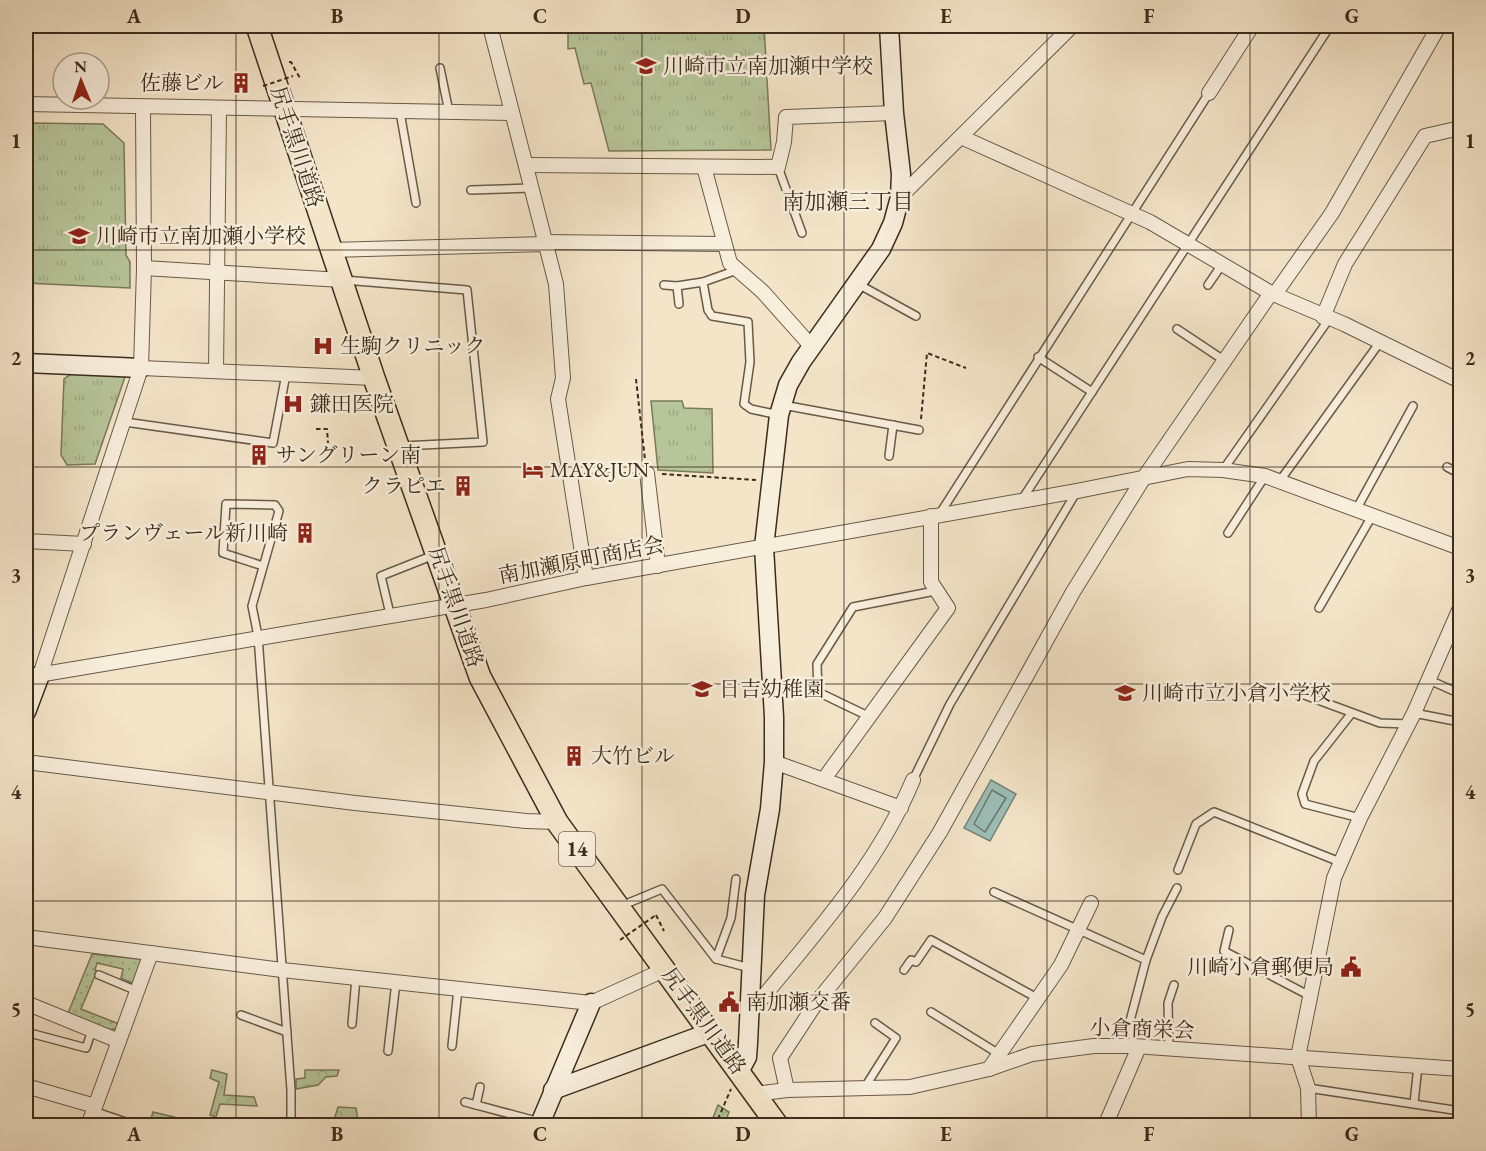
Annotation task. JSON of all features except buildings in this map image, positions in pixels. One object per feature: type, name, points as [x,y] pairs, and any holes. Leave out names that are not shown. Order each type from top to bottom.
[{"type":"main road","name":"尻手黒川道路","points":[[258,26],[374,378],[480,677],[558,822],[778,1125]]},
{"type":"street","points":[[490,26],[511,113],[527,165],[558,301],[563,378],[558,399],[586,578]]},
{"type":"street","points":[[740,1070],[747,1057],[755,895],[770,809],[774,762],[774,717],[764,547],[780,410],[788,385],[880,249],[893,223],[900,197],[901,174],[894,113],[889,26]]},
{"type":"street","points":[[900,197],[1072,26]]},
{"type":"street","points":[[1209,93],[1252,26]]},
{"type":"street","points":[[787,1090],[780,1058],[816,1003],[885,918],[940,832],[1073,592],[1143,479],[1224,361],[1332,213],[1439,26]]},
{"type":"street","points":[[26,104],[511,113]]},
{"type":"street","points":[[26,712],[33,676],[84,544],[141,368],[144,268],[143,107]]},
{"type":"street","points":[[216,371],[219,109]]},
{"type":"street","points":[[527,165],[778,166],[784,142],[786,117],[894,113]]},
{"type":"street","points":[[1326,318],[1345,264],[1425,136],[1461,128]]},
{"type":"street","points":[[961,137],[1132,214],[1188,242],[1273,293],[1461,381]]},
{"type":"street","points":[[704,167],[730,263],[763,292],[812,347]]},
{"type":"street","points":[[332,250],[545,243],[723,244]]},
{"type":"street","points":[[144,268],[342,280]]},
{"type":"street","points":[[26,363],[374,378]]},
{"type":"street","name":"南加瀬原町商店会","points":[[33,676],[1077,492],[1188,469],[1223,470],[1264,476],[1461,548]]},
{"type":"street","points":[[647,473],[658,566]]},
{"type":"street","points":[[824,779],[948,608],[931,582],[935,516]]},
{"type":"street","points":[[26,541],[84,544]]},
{"type":"street","points":[[1309,1125],[1308,1088],[1298,1057],[1334,878],[1360,818],[1411,718],[1461,608]]},
{"type":"street","points":[[26,762],[526,821],[558,822]]},
{"type":"street","points":[[774,762],[901,808]]},
{"type":"street","points":[[750,1013],[861,877],[901,808],[913,780]]},
{"type":"street","points":[[989,1069],[1061,965],[1090,903]]},
{"type":"street","points":[[26,937],[282,970],[591,1003],[666,969]]},
{"type":"street","points":[[88,1125],[151,953]]},
{"type":"street","points":[[26,1003],[119,1041]]},
{"type":"street","points":[[540,1124],[591,1003]]},
{"type":"street","points":[[554,1090],[711,1032]]},
{"type":"street","name":"小倉商栄会","points":[[755,1094],[787,1090],[910,1087],[989,1069],[1041,1053],[1094,1046],[1137,1046],[1461,1069]]},
{"type":"street","points":[[1105,1125],[1137,1046]]},
{"type":"street","points":[[26,1086],[94,1109]]},
{"type":"lane","points":[[1021,501],[1330,26]]},
{"type":"lane","points":[[440,68],[449,112]]},
{"type":"lane","points":[[935,516],[1209,93]]},
{"type":"lane","points":[[400,112],[416,203]]},
{"type":"lane","points":[[778,166],[802,233]]},
{"type":"lane","points":[[471,189],[531,188]]},
{"type":"lane","points":[[1208,285],[1223,263]]},
{"type":"lane","points":[[664,285],[677,286],[703,282],[738,270]]},
{"type":"lane","points":[[342,280],[467,290],[483,442],[399,446]]},
{"type":"lane","points":[[703,282],[708,310],[712,316],[748,322],[750,362],[744,404],[751,408],[919,430]]},
{"type":"lane","points":[[857,283],[916,316]]},
{"type":"lane","points":[[677,286],[679,304]]},
{"type":"lane","points":[[1223,470],[1326,318]]},
{"type":"lane","points":[[1177,329],[1224,361]]},
{"type":"lane","points":[[1279,482],[1380,342]]},
{"type":"lane","points":[[1038,357],[1092,392]]},
{"type":"lane","points":[[125,422],[273,442],[286,374]]},
{"type":"lane","points":[[1356,510],[1413,406]]},
{"type":"lane","points":[[889,456],[893,425]]},
{"type":"lane","points":[[1447,467],[1461,474]]},
{"type":"lane","points":[[1228,533],[1264,476]]},
{"type":"lane","points":[[913,780],[950,704],[1077,492]]},
{"type":"lane","points":[[263,566],[223,553],[226,504],[275,505],[279,511],[252,606],[258,636],[270,792],[291,1090],[291,1125]]},
{"type":"lane","points":[[1319,608],[1372,516]]},
{"type":"lane","points":[[390,614],[381,576],[437,554]]},
{"type":"lane","points":[[870,717],[818,692],[817,664],[853,607],[935,591]]},
{"type":"lane","points":[[1427,679],[1456,692],[1461,691]]},
{"type":"lane","points":[[1299,693],[1380,723],[1411,718],[1461,722]]},
{"type":"lane","points":[[1351,714],[1314,761],[1302,794],[1305,804],[1360,818]]},
{"type":"lane","points":[[1178,870],[1196,824],[1214,812],[1340,862]]},
{"type":"lane","points":[[716,959],[731,918],[736,879]]},
{"type":"lane","points":[[1137,1046],[1130,1021],[1146,960],[1162,917],[1177,888]]},
{"type":"lane","points":[[618,907],[662,889],[716,959],[750,968]]},
{"type":"lane","points":[[994,892],[1146,960]]},
{"type":"lane","points":[[1229,930],[1224,951],[1310,996]]},
{"type":"lane","points":[[904,970],[911,960],[916,962],[931,940],[1039,999]]},
{"type":"lane","points":[[99,975],[137,991]]},
{"type":"lane","points":[[352,1024],[356,978]]},
{"type":"lane","points":[[388,1051],[396,982]]},
{"type":"lane","points":[[1169,1050],[1168,1003],[1174,985]]},
{"type":"lane","points":[[452,1046],[458,989]]},
{"type":"lane","points":[[931,1012],[999,1054]]},
{"type":"lane","points":[[241,1015],[286,1032]]},
{"type":"lane","points":[[864,1087],[896,1038],[876,1023]]},
{"type":"lane","points":[[26,1032],[86,1048],[93,1030]]},
{"type":"lane","points":[[1414,1103],[1418,1066]]},
{"type":"lane","points":[[476,1105],[480,1087]]},
{"type":"lane","points":[[1308,1088],[1461,1111]]},
{"type":"lane","points":[[465,1102],[540,1124]]},
{"type":"lane","points":[[94,1109],[138,1125]]},
{"type":"path","points":[[263,86],[293,76],[288,62],[291,62],[296,75],[301,80]]},
{"type":"path","points":[[919,430],[927,353],[966,368]]},
{"type":"path","points":[[636,379],[647,473]]},
{"type":"path","points":[[316,429],[327,429],[328,443]]},
{"type":"path","points":[[570,475],[647,473],[771,481]]},
{"type":"path","points":[[620,940],[656,915],[664,932]]},
{"type":"path","points":[[715,1125],[740,1070]]},
{"type":"green space","name":"川崎市立南加瀬中学校","points":[[568,26],[764,26],[771,150],[609,151],[591,83],[584,84],[575,48],[568,49]]},
{"type":"green space","name":"川崎市立南加瀬小学校","points":[[26,123],[103,124],[124,143],[126,255],[130,262],[130,288],[26,283]]},
{"type":"green space","points":[[77,370],[126,374],[95,464],[67,465],[61,455],[64,379]]},
{"type":"green space","points":[[651,401],[682,401],[684,408],[712,409],[713,473],[658,470]]},
{"type":"green space","points":[[92,954],[140,959],[142,964],[136,980],[131,983],[121,978],[123,969],[97,963],[95,970],[97,971],[81,1009],[119,1024],[117,1028],[109,1030],[68,1013]]},
{"type":"green space","points":[[212,1070],[227,1074],[224,1095],[254,1097],[257,1106],[220,1104],[216,1117],[210,1115],[219,1082],[210,1078]]},
{"type":"green space","points":[[305,1070],[339,1070],[337,1076],[326,1077],[318,1085],[296,1089],[296,1079],[305,1078]]},
{"type":"green space","points":[[718,1105],[729,1112],[724,1125],[710,1125]]},
{"type":"green space","points":[[338,1107],[356,1108],[358,1121],[363,1125],[336,1125],[334,1120]]},
{"type":"green space","points":[[153,1112],[179,1118],[179,1125],[164,1125],[150,1121]]},
{"type":"water","points":[[991,780],[1016,794],[990,841],[964,828]]},
{"type":"place","name":"川崎市立南加瀬中学校","points":[[646,66]]},
{"type":"place","name":"佐藤ビル","points":[[241,83]]},
{"type":"place","name":"川崎市立南加瀬小学校","points":[[79,236]]},
{"type":"place","name":"生駒クリニック","points":[[323,346]]},
{"type":"place","name":"鎌田医院","points":[[293,404]]},
{"type":"place","name":"サングリーン南","points":[[259,455]]},
{"type":"place","name":"MAY&JUN","points":[[533,470]]},
{"type":"place","name":"クラピエ","points":[[463,486]]},
{"type":"place","name":"プランヴェール新川崎","points":[[305,533]]},
{"type":"place","name":"日吉幼稚園","points":[[702,689]]},
{"type":"place","name":"川崎市立小倉小学校","points":[[1125,693]]},
{"type":"place","name":"大竹ビル","points":[[574,756]]},
{"type":"place","name":"川崎小倉郵便局","points":[[1351,967]]},
{"type":"place","name":"南加瀬交番","points":[[729,1002]]},
{"type":"district","name":"南加瀬三丁目","points":[[848,201]]}]
